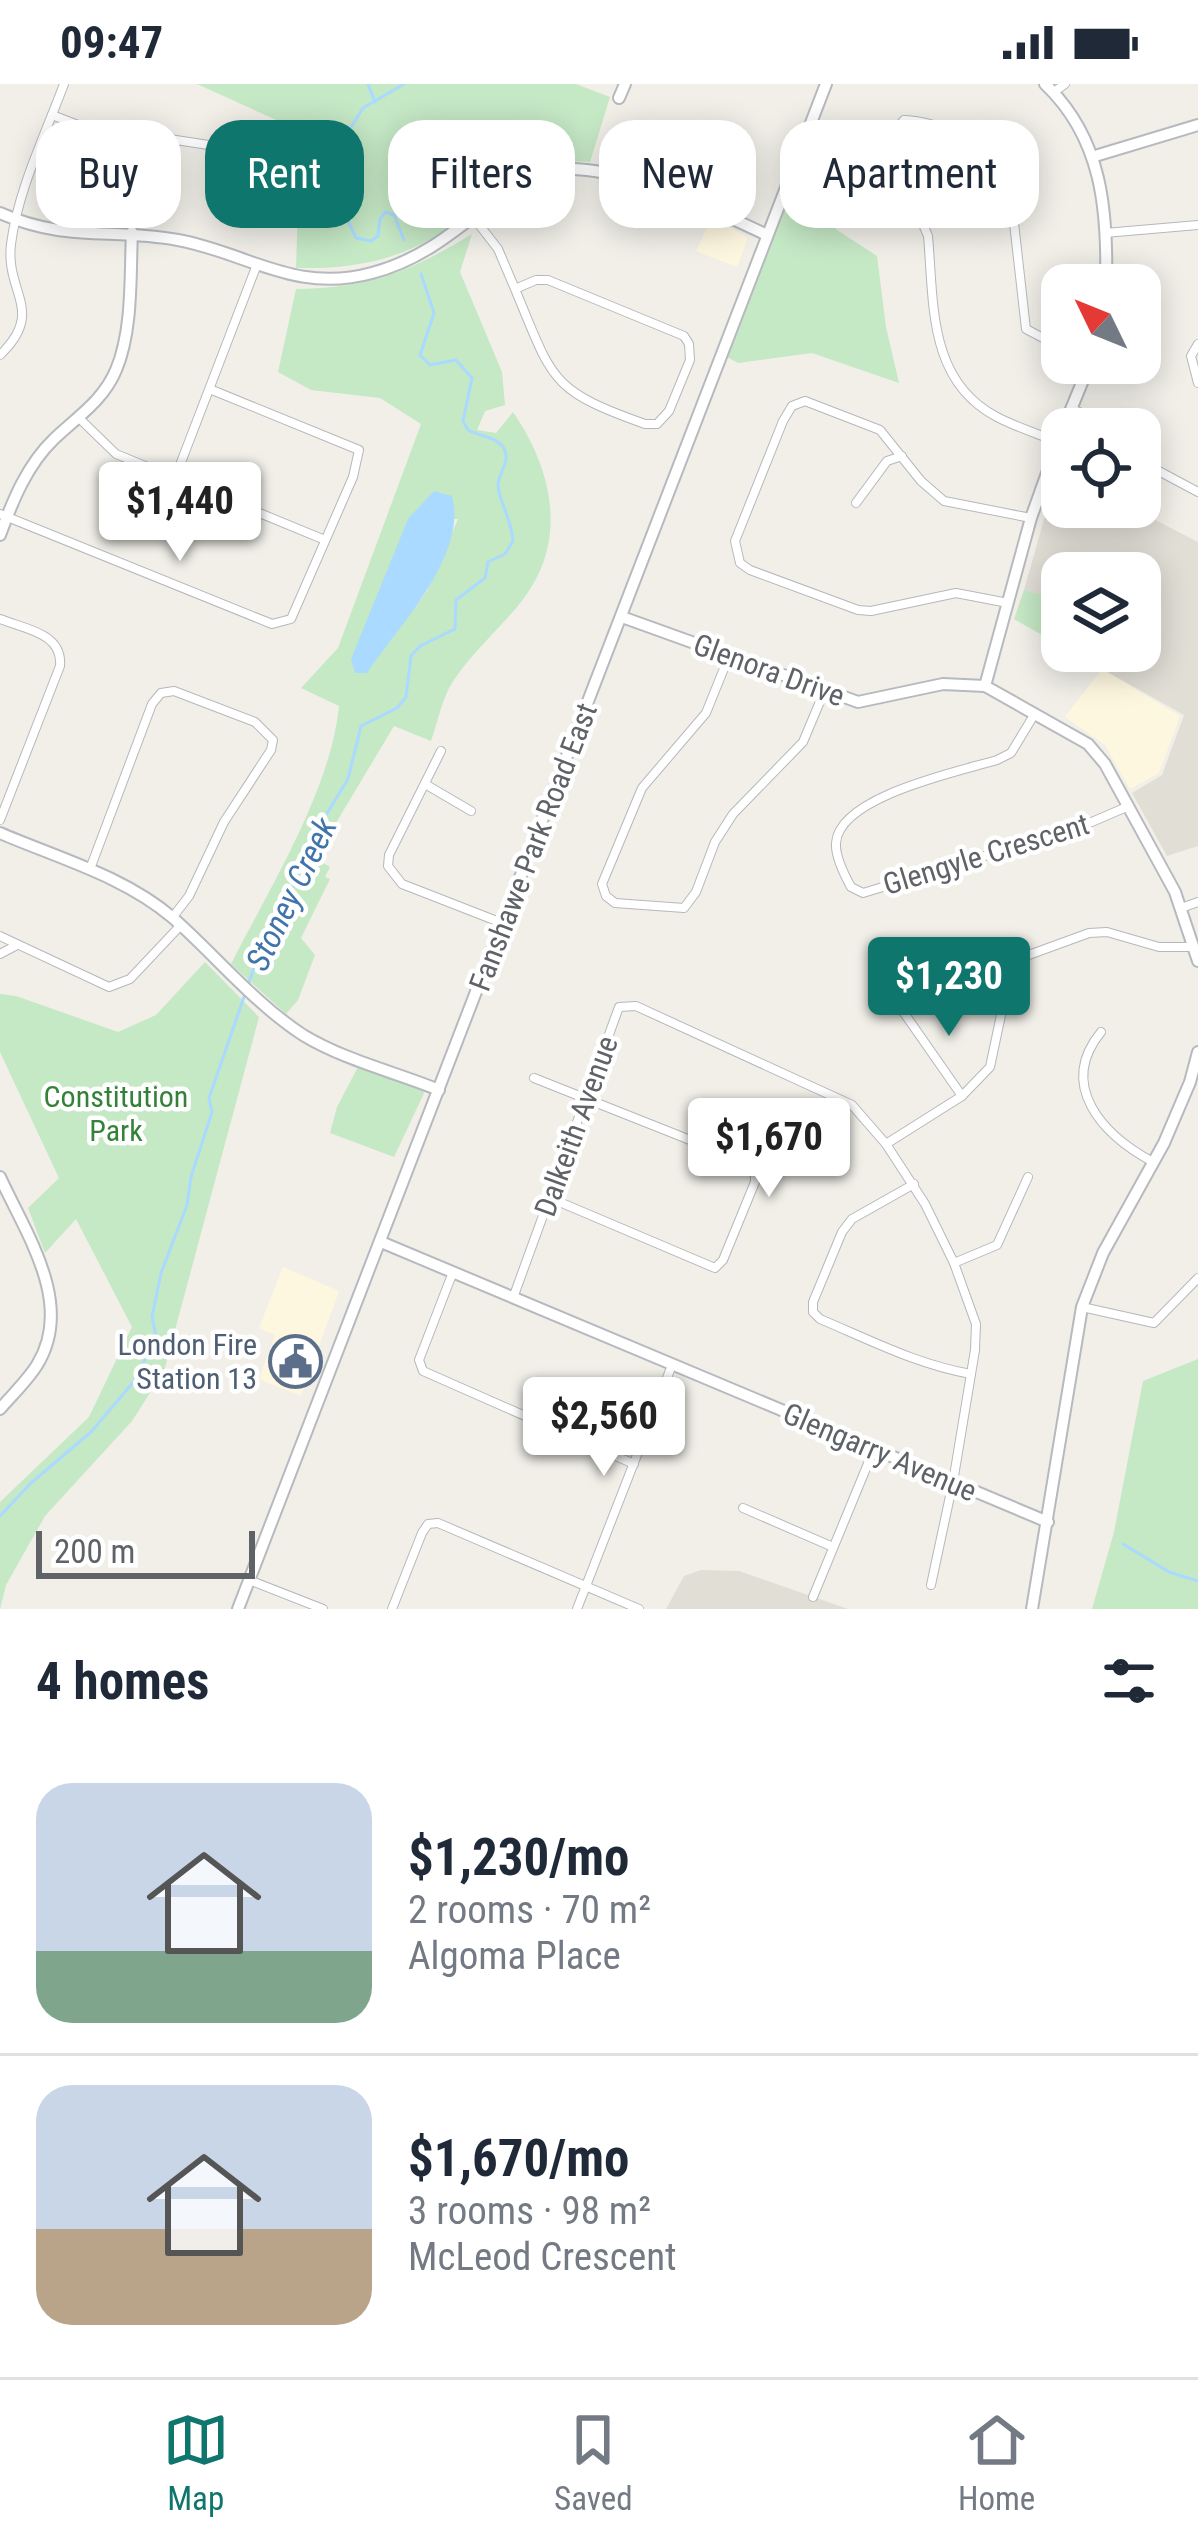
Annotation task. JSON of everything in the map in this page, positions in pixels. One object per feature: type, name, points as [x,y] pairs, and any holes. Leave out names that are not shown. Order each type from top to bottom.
[{"type":"street","points":[[0,355],[17,338],[23,319],[10,261],[16,220],[64,84]]},
{"type":"street","points":[[619,98],[625,84]]},
{"type":"street","name":"Fanshawe Park Road East","points":[[238,1609],[826,84]]},
{"type":"street","points":[[1065,84],[1050,88],[1075,119],[1095,156],[1105,264]]},
{"type":"street","points":[[52,116],[78,125],[205,144]]},
{"type":"street","points":[[1041,337],[1026,329],[1009,179],[1000,164],[974,143],[904,120],[894,132],[873,192],[922,222],[928,236],[942,357],[960,390],[978,405],[1041,427]]},
{"type":"street","points":[[1095,156],[1198,125]]},
{"type":"street","points":[[575,170],[592,168],[625,178],[767,235]]},
{"type":"street","points":[[0,213],[58,233],[132,232],[185,241],[303,278],[366,275],[433,248],[460,228]]},
{"type":"street","points":[[1104,232],[1198,225]]},
{"type":"street","points":[[482,228],[498,249],[515,289],[547,363],[564,388],[640,422],[657,424],[667,417],[690,360],[684,336],[548,280],[515,289]]},
{"type":"street","points":[[0,535],[3,515],[38,457],[95,403],[117,369],[132,232]]},
{"type":"street","points":[[175,478],[256,267]]},
{"type":"street","points":[[1198,344],[1191,356],[1198,383]]},
{"type":"street","points":[[1071,408],[1081,384]]},
{"type":"street","points":[[3,515],[272,624],[282,624],[296,613],[353,477],[358,448],[212,390]]},
{"type":"street","points":[[1009,603],[956,593],[858,610],[740,563],[735,542],[792,406],[805,401],[880,430],[921,481],[944,501],[1031,518]]},
{"type":"street","points":[[79,418],[116,454],[326,540]]},
{"type":"street","points":[[856,503],[887,461],[902,456]]},
{"type":"street","points":[[1161,472],[1198,492]]},
{"type":"street","points":[[1041,490],[985,686],[1088,744],[1106,764],[1181,908],[1198,961]]},
{"type":"street","name":"Glenora Drive","points":[[622,617],[858,702],[943,684],[985,686]]},
{"type":"street","points":[[0,619],[52,639],[62,654],[0,820]]},
{"type":"street","points":[[730,656],[706,713],[642,788],[602,884],[615,904],[684,908],[692,901],[715,842],[733,814],[803,742],[824,692]]},
{"type":"street","points":[[0,936],[109,987],[130,979],[176,922],[224,822],[273,740],[255,722],[174,691],[161,693],[152,704],[90,871]]},
{"type":"street","name":"Glengyle Crescent","points":[[1034,715],[1011,752],[998,760],[889,792],[861,809],[837,837],[851,887],[863,893],[1080,827],[1129,806]]},
{"type":"street","points":[[442,751],[389,855],[388,866],[394,878],[504,923]]},
{"type":"street","points":[[425,784],[471,812]]},
{"type":"street","points":[[0,833],[129,888],[176,922],[307,1037],[440,1090]]},
{"type":"street","points":[[1181,908],[1198,902]]},
{"type":"street","points":[[886,1144],[962,1096],[990,1067],[1008,982],[1013,968],[1026,956],[1089,933],[1107,932],[1159,947],[1195,946]]},
{"type":"street","points":[[0,954],[16,945]]},
{"type":"street","points":[[902,993],[902,1010],[962,1096]]},
{"type":"street","name":"Dalkeith Avenue","points":[[513,1298],[614,1014],[628,1004],[852,1105],[914,1184],[955,1263],[976,1324],[953,1482],[931,1586]]},
{"type":"street","points":[[1101,1032],[1084,1058],[1080,1079],[1085,1097],[1126,1148],[1155,1163]]},
{"type":"street","points":[[1032,1609],[1082,1306],[1102,1253],[1155,1163],[1197,1059]]},
{"type":"street","points":[[534,1078],[748,1163],[755,1171],[755,1182],[723,1260],[715,1268],[550,1198]]},
{"type":"street","points":[[0,1177],[49,1286],[52,1330],[35,1368],[0,1409]]},
{"type":"street","points":[[955,1263],[997,1245],[1028,1177]]},
{"type":"street","points":[[914,1184],[852,1219],[842,1232],[813,1312],[912,1358],[971,1374]]},
{"type":"street","name":"Glengarry Avenue","points":[[380,1243],[1048,1522]]},
{"type":"street","points":[[453,1272],[419,1360],[423,1371],[634,1464]]},
{"type":"street","points":[[1082,1306],[1154,1322],[1198,1278]]},
{"type":"street","points":[[577,1609],[672,1365]]},
{"type":"street","points":[[813,1597],[874,1449]]},
{"type":"street","points":[[743,1508],[832,1547]]},
{"type":"street","points":[[392,1609],[428,1524],[438,1523],[640,1609]]},
{"type":"street","points":[[249,1580],[323,1609]]},
{"type":"shaded area","points":[[707,228],[731,228],[748,238],[737,267],[696,251]]},
{"type":"shaded area","points":[[1161,523],[1198,542],[1198,846],[1167,856],[1132,793],[1162,775],[1184,715],[1107,672],[1161,672],[1161,552],[1041,552],[1041,594],[1024,590],[1042,528],[1161,528]]},
{"type":"shaded area","points":[[1100,672],[1180,716],[1159,773],[1130,789],[1105,745],[1065,717]]},
{"type":"shaded area","points":[[283,1267],[339,1291],[301,1396],[259,1379],[275,1335],[259,1328]]},
{"type":"shaded area","points":[[701,1570],[739,1571],[848,1609],[666,1609],[684,1576]]},
{"type":"green space","points":[[197,84],[576,84],[610,97],[599,120],[590,162],[575,162],[575,120],[388,120],[388,228],[446,228],[400,253],[349,266],[296,268],[297,228],[364,228],[364,120],[276,120]]},
{"type":"green space","points":[[780,218],[780,228],[835,228],[877,256],[899,383],[812,353],[738,363],[727,357]]},
{"type":"green space","points":[[472,234],[460,272],[502,372],[505,405],[485,411],[477,430],[496,433],[513,412],[527,434],[550,506],[546,555],[521,602],[449,688],[431,741],[394,726],[315,858],[330,867],[325,877],[330,879],[301,938],[315,955],[298,1000],[286,1014],[231,964],[296,838],[334,738],[339,706],[301,688],[338,648],[421,424],[380,398],[311,390],[278,372],[296,289],[367,281]],"holes":[[[408,519],[458,519],[427,591],[383,650],[394,559]]]},
{"type":"green space","points":[[1024,590],[1041,594],[1041,634],[1014,619]]},
{"type":"green space","name":"Constitution Park","points":[[205,962],[259,1017],[164,1371],[132,1421],[45,1516],[6,1585],[0,1609],[0,1502],[89,1417],[132,1327],[76,1219],[45,1253],[28,1208],[59,1178],[0,1052],[0,994],[118,1032],[156,1015]]},
{"type":"green space","points":[[359,1065],[422,1087],[424,1093],[394,1157],[330,1133],[337,1107]]},
{"type":"green space","points":[[1198,1359],[1198,1609],[1092,1609],[1114,1532],[1143,1381]]},
{"type":"water","points":[[434,491],[452,496],[454,519],[441,566],[367,673],[355,673],[351,659],[408,519]]},
{"type":"waterway","points":[[368,84],[375,102]]},
{"type":"waterway","name":"Stoney Creek","points":[[404,84],[363,108],[350,129],[315,158],[323,174],[335,167],[347,177],[349,223],[356,238],[371,241],[378,236],[385,212],[394,215],[404,240]]},
{"type":"waterway","name":"Stoney Creek","points":[[248,985],[255,965],[267,954],[273,914],[296,882],[313,836],[348,779],[361,726],[397,708],[406,697],[411,656],[420,646],[455,629],[456,600],[485,578],[488,562],[505,554],[513,541],[498,485],[506,461],[503,447],[468,430],[463,421],[472,378],[456,360],[430,365],[420,355],[434,313],[421,274]]},
{"type":"waterway","name":"Stoney Creek","points":[[0,1516],[91,1432],[136,1379],[156,1336],[152,1317],[161,1273],[187,1205],[212,1112],[209,1098],[245,994]]},
{"type":"waterway","points":[[1123,1544],[1169,1572],[1198,1581]]},
{"type":"place","name":"London Fire Station 13","points":[[296,1361]]}]
